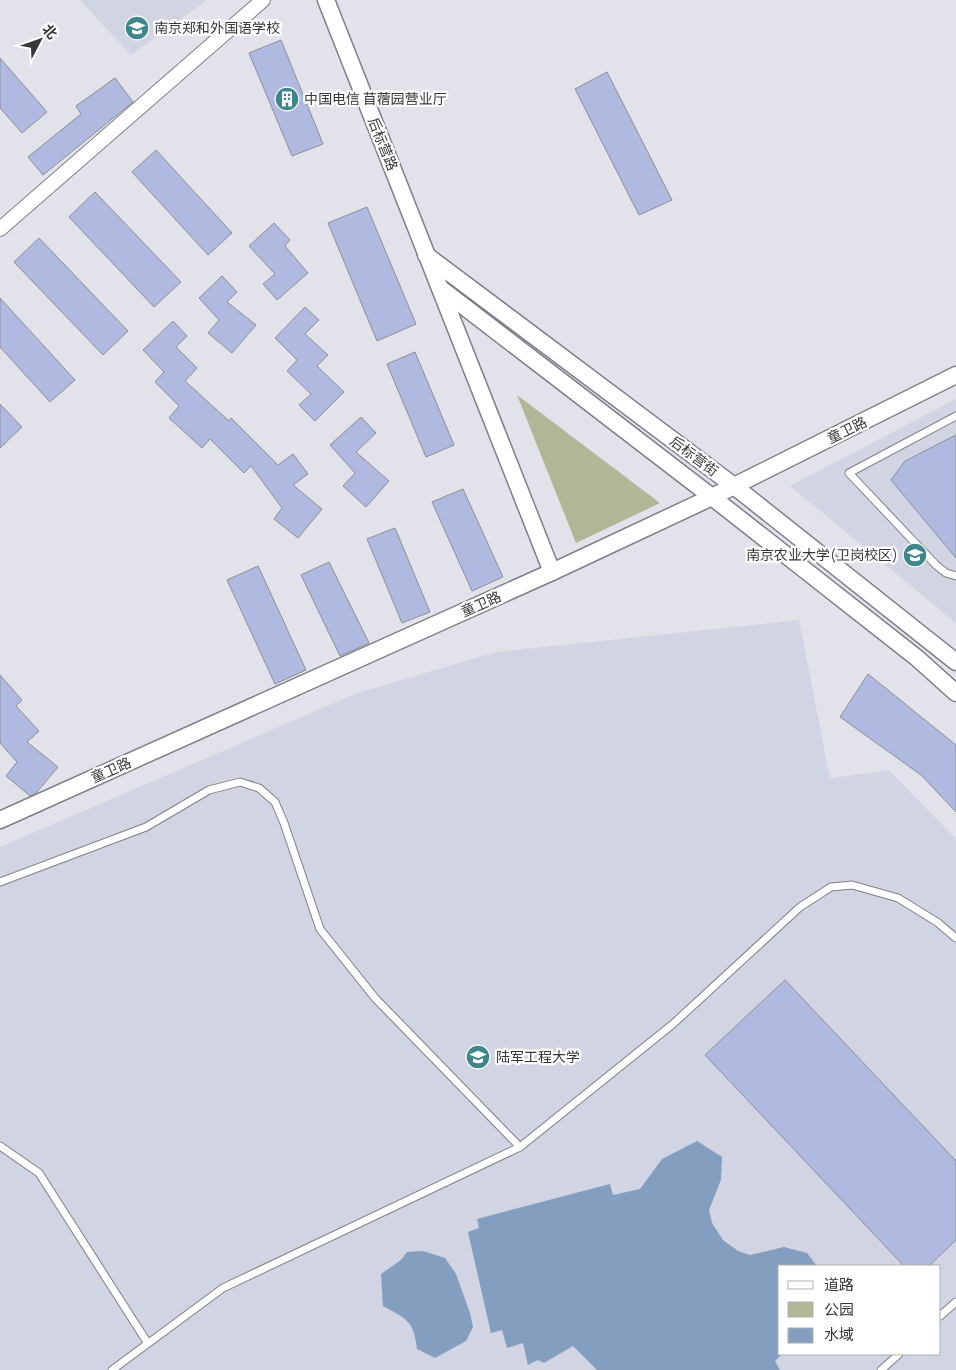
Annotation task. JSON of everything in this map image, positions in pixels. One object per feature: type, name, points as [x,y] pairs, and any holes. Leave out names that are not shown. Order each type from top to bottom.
[{"type":"street","points":[[0,228],[263,0]]},
{"type":"street","name":"后标营路","points":[[326,0],[552,572]]},
{"type":"street","name":"后标营街","points":[[426,255],[734,486],[956,662]]},
{"type":"street","name":"后标营街","points":[[440,288],[712,496],[917,658],[956,693]]},
{"type":"street","name":"童卫路","points":[[0,820],[552,572],[734,486],[956,376]]},
{"type":"lane","points":[[956,416],[848,473],[936,565],[946,573],[956,576]]},
{"type":"lane","points":[[0,882],[146,827],[209,790],[240,782],[259,788],[275,802],[320,929],[374,998],[520,1147]]},
{"type":"lane","points":[[112,1370],[224,1288],[520,1147],[673,1024],[800,907],[831,887],[852,885],[898,898],[937,922],[956,938]]},
{"type":"lane","points":[[0,1146],[39,1173],[148,1342]]},
{"type":"lane","points":[[941,1315],[956,1302]]},
{"type":"lane","points":[[881,1370],[898,1355]]},
{"type":"shaded area","name":"南京郑和外国语学校","points":[[80,0],[207,0],[131,55]]},
{"type":"shaded area","name":"南京农业大学(卫岗校区)","points":[[956,399],[956,623],[790,486]]},
{"type":"shaded area","name":"陆军工程大学","points":[[799,620],[830,778],[889,770],[956,839],[956,1370],[0,1370],[0,847],[355,694],[496,652]]},
{"type":"green space","points":[[517,395],[660,503],[576,543]]},
{"type":"water","points":[[697,1141],[722,1157],[721,1180],[709,1210],[712,1223],[723,1240],[738,1251],[750,1255],[784,1247],[807,1253],[816,1265],[778,1265],[778,1355],[781,1355],[775,1361],[780,1370],[597,1370],[573,1346],[544,1363],[538,1360],[528,1365],[523,1343],[507,1348],[502,1330],[491,1333],[468,1232],[479,1228],[477,1219],[610,1184],[613,1195],[640,1189],[662,1159]]},
{"type":"water","points":[[423,1251],[445,1258],[456,1274],[473,1327],[466,1341],[435,1358],[417,1349],[414,1332],[403,1317],[383,1306],[381,1274],[401,1260],[407,1252]]},
{"type":"building","name":"中国电信 苜蓿园营业厅","points":[[281,40],[323,144],[292,156],[249,53]]},
{"type":"building","points":[[0,58],[47,112],[22,133],[0,108]]},
{"type":"building","points":[[607,72],[672,200],[639,215],[575,89]]},
{"type":"building","points":[[115,78],[133,102],[43,175],[28,157],[81,114],[76,106]]},
{"type":"building","points":[[156,150],[232,233],[208,255],[132,172]]},
{"type":"building","points":[[95,192],[181,282],[154,307],[69,217]]},
{"type":"building","points":[[367,207],[416,324],[377,341],[328,223]]},
{"type":"building","points":[[274,223],[290,240],[285,246],[308,273],[277,300],[263,284],[275,274],[249,246]]},
{"type":"building","points":[[39,238],[128,331],[103,355],[14,262]]},
{"type":"building","points":[[222,276],[237,292],[227,302],[256,325],[232,353],[208,333],[219,320],[199,298]]},
{"type":"building","points":[[0,298],[75,380],[50,402],[0,347]]},
{"type":"building","points":[[305,307],[319,320],[305,334],[328,355],[317,366],[344,392],[315,421],[299,405],[311,394],[287,371],[297,360],[275,338]]},
{"type":"building","points":[[173,321],[187,336],[176,347],[197,368],[185,381],[229,421],[231,418],[278,465],[293,454],[308,474],[293,485],[322,509],[298,538],[274,519],[282,508],[251,466],[244,473],[210,439],[202,448],[169,418],[179,406],[155,382],[164,372],[143,350]]},
{"type":"building","points":[[415,352],[454,445],[426,457],[387,364]]},
{"type":"building","points":[[0,404],[22,427],[0,448]]},
{"type":"building","points":[[361,417],[376,433],[356,452],[389,481],[366,507],[343,486],[355,473],[330,445]]},
{"type":"building","points":[[956,435],[956,558],[891,480],[905,461]]},
{"type":"building","points":[[463,489],[503,577],[472,591],[432,502]]},
{"type":"building","points":[[395,528],[430,612],[402,623],[367,539]]},
{"type":"building","points":[[329,562],[369,643],[340,656],[301,575]]},
{"type":"building","points":[[258,566],[306,670],[275,684],[227,580]]},
{"type":"building","points":[[868,674],[956,745],[956,812],[921,775],[840,717]]},
{"type":"building","points":[[0,675],[22,700],[16,706],[39,731],[27,742],[58,767],[37,792],[30,796],[6,776],[17,762],[0,743]]},
{"type":"building","points":[[785,980],[956,1161],[956,1240],[930,1265],[903,1265],[705,1055]]},
{"type":"place","name":"南京郑和外国语学校","points":[[137,28]]},
{"type":"place","name":"中国电信 苜蓿园营业厅","points":[[287,99]]},
{"type":"place","name":"南京农业大学(卫岗校区)","points":[[915,555]]},
{"type":"place","name":"陆军工程大学","points":[[478,1057]]}]
